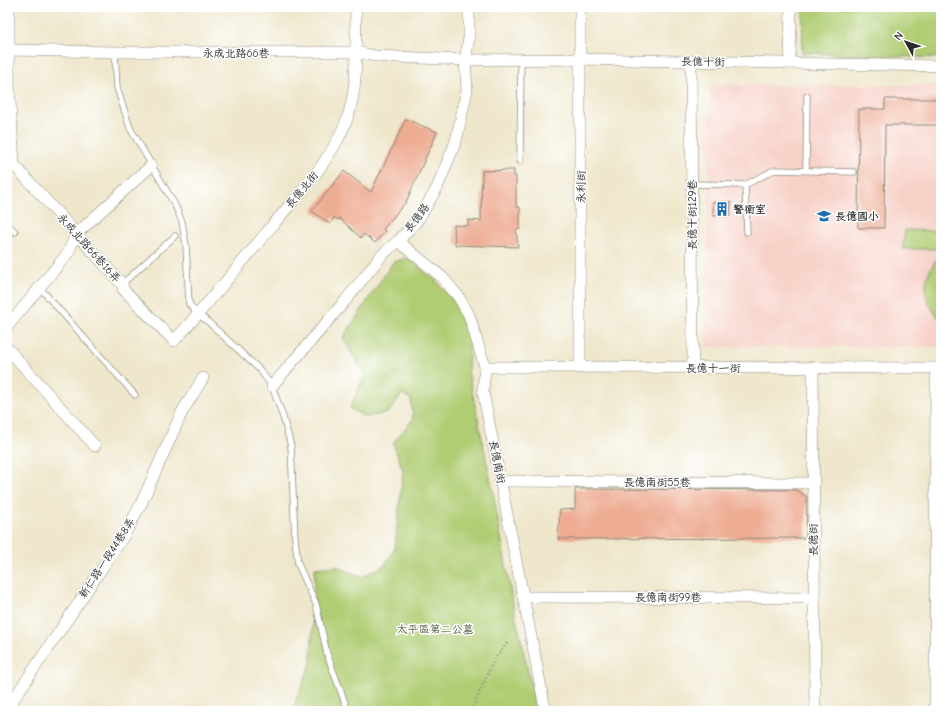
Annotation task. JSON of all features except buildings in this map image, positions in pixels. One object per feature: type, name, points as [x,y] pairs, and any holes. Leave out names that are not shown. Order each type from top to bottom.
[{"type":"street","name":"永成北路66巷16弄","points":[[9,7],[8,50],[10,153],[14,165],[122,284],[123,289],[174,341]]},
{"type":"street","name":"長億北街","points":[[174,341],[198,315],[320,168],[333,150],[344,126],[352,100],[355,81],[356,7]]},
{"type":"street","name":"長億路","points":[[272,386],[345,301],[382,255],[418,220],[437,188],[448,163],[462,119],[467,90],[465,60],[469,38],[469,7]]},
{"type":"street","name":"永利街","points":[[580,7],[580,368]]},
{"type":"street","points":[[790,63],[791,7]]},
{"type":"street","name":"永成北路66巷","points":[[8,50],[115,52],[355,52],[375,56],[465,60]]},
{"type":"street","name":"長億十街","points":[[465,60],[580,59],[941,66]]},
{"type":"street","name":"長億十街129巷","points":[[691,62],[693,368]]},
{"type":"street","points":[[7,327],[68,253],[76,234],[151,166]]},
{"type":"street","name":"長億南街","points":[[398,241],[443,278],[458,296],[474,329],[484,367],[483,392],[523,597],[545,708],[549,711]]},
{"type":"street","points":[[7,348],[95,446]]},
{"type":"street","name":"長億十一街","points":[[484,367],[938,368]]},
{"type":"street","name":"長德街","points":[[813,368],[815,711]]},
{"type":"street","points":[[935,711],[938,368]]},
{"type":"street","name":"新仁路一段44巷8弄","points":[[7,709],[125,534],[141,504],[182,412],[203,378]]},
{"type":"street","name":"長億南街55巷","points":[[501,481],[813,483]]},
{"type":"street","name":"長億南街99巷","points":[[523,597],[814,598]]},
{"type":"lane","points":[[115,52],[119,97],[130,128],[175,205],[182,222],[186,245],[189,304],[198,315],[206,320],[260,370],[272,386],[291,446],[295,539],[298,564],[316,604],[327,654],[348,711]]},
{"type":"lane","points":[[520,161],[521,59]]},
{"type":"lane","points":[[806,170],[807,96]]},
{"type":"lane","points":[[692,184],[746,185],[774,170],[854,172]]},
{"type":"lane","points":[[746,185],[747,232]]},
{"type":"lane","points":[[7,224],[15,232]]},
{"type":"lane","points":[[122,284],[175,236]]},
{"type":"lane","points":[[40,288],[135,395]]},
{"type":"path","points":[[471,711],[494,660],[508,642]]},
{"type":"shaded area","name":"長億國小","points":[[710,85],[941,85],[941,347],[706,347]]},
{"type":"green space","points":[[803,7],[941,7],[941,58],[802,53]]},
{"type":"green space","points":[[905,230],[941,231],[941,249],[903,249]]},
{"type":"green space","points":[[941,254],[941,320],[929,304],[926,296],[926,287],[930,271]]},
{"type":"green space","name":"太平區第二公墓","points":[[408,258],[435,280],[461,310],[470,333],[468,371],[492,486],[513,605],[537,711],[292,711],[311,663],[315,568],[336,566],[362,577],[385,565],[395,548],[403,471],[393,443],[413,419],[411,399],[402,394],[388,413],[365,417],[350,408],[365,375],[343,338],[393,262]]},
{"type":"place","name":"警衛室","points":[[722,209]]},
{"type":"place","name":"長億國小","points":[[824,216]]}]
